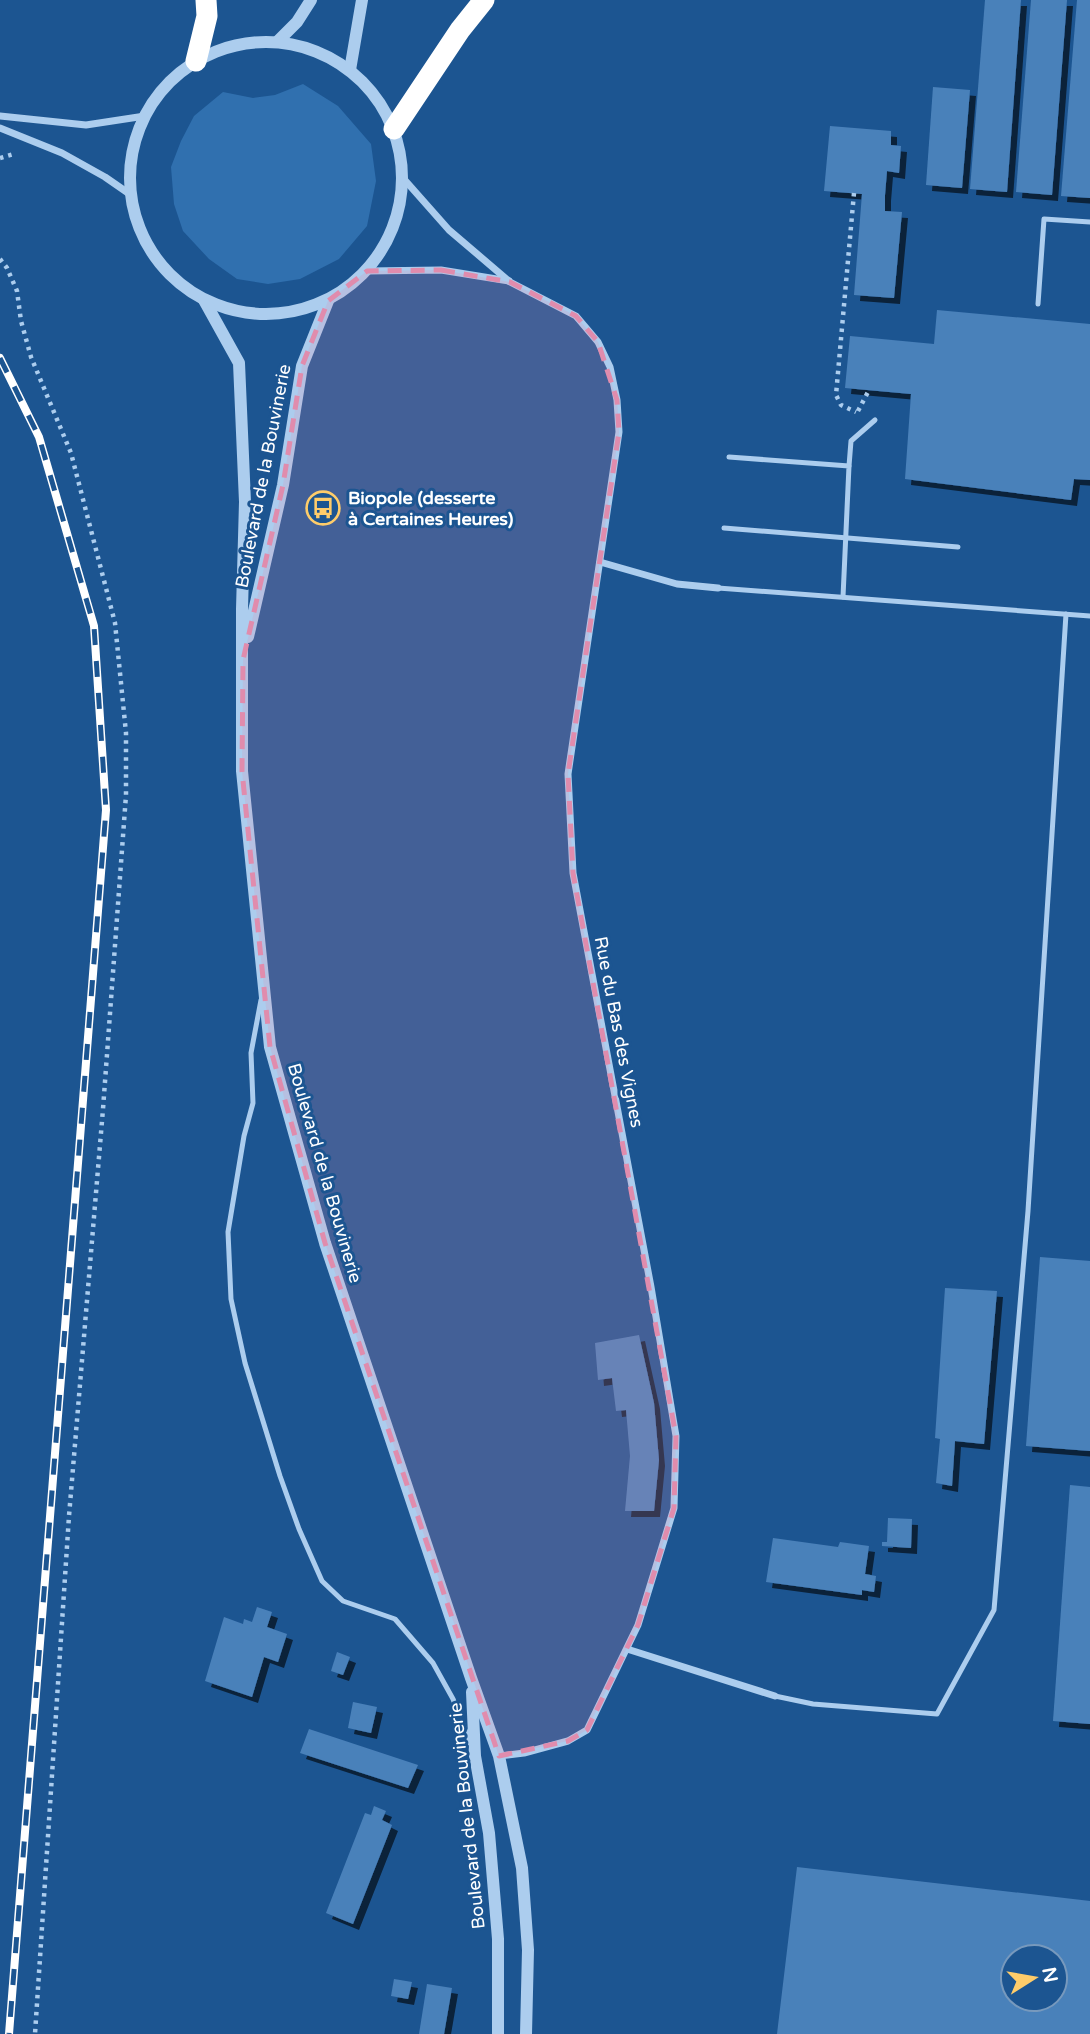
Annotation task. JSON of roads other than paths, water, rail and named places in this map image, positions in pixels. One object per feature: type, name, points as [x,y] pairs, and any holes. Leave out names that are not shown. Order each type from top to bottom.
[{"type":"highway","points":[[197,61],[207,16],[206,0]]},
{"type":"highway","points":[[394,129],[460,30],[484,0]]},
{"type":"street","points":[[277,42],[297,22],[311,0]]},
{"type":"street","points":[[350,70],[362,0]]},
{"type":"street","points":[[277,42],[316,51],[350,70],[376,97],[394,129],[403,178],[394,228],[368,271],[328,302],[287,314],[244,314],[204,300],[176,281],[155,257],[139,228],[131,195],[130,168],[135,142],[145,116],[167,85],[197,61],[236,45],[277,42]]},
{"type":"street","points":[[0,116],[86,125],[145,116]]},
{"type":"street","points":[[0,128],[62,153],[131,195]]},
{"type":"street","name":"Rue du Bas des Vignes","points":[[403,178],[449,230],[510,282],[576,316],[598,342],[610,367],[617,400],[619,432],[568,774],[573,873],[676,1436],[674,1508],[638,1625],[587,1730],[568,1741],[524,1753],[499,1756]]},
{"type":"street","name":"Rue du Bas des Vignes","points":[[368,271],[441,270],[510,282]]},
{"type":"street","name":"Boulevard de la Bouvinerie","points":[[204,300],[239,363],[245,502],[242,771],[270,1047],[325,1243],[499,1756],[522,1868],[528,1950],[526,2034]]},
{"type":"street","name":"Boulevard de la Bouvinerie","points":[[243,660],[283,485],[302,366],[328,302]]},
{"type":"street","points":[[600,562],[677,584],[718,587]]},
{"type":"street","points":[[627,1649],[775,1696]]},
{"type":"street","name":"Boulevard de la Bouvinerie","points":[[471,1678],[475,1756],[489,1833],[498,1939],[498,2034]]},
{"type":"lane","points":[[1038,304],[1044,219],[1090,222]]},
{"type":"lane","points":[[843,597],[851,441],[875,420]]},
{"type":"lane","points":[[729,457],[849,466]]},
{"type":"lane","points":[[724,528],[958,547]]},
{"type":"lane","points":[[718,587],[1090,616]]},
{"type":"lane","points":[[775,1696],[813,1704],[937,1714],[994,1610],[1028,1212],[1066,614]]},
{"type":"lane","points":[[263,986],[251,1053],[253,1103],[244,1136],[228,1232],[231,1299],[245,1363],[289,1503],[322,1581],[343,1601],[395,1619],[433,1663],[453,1699],[475,1756]]},
{"type":"railway","points":[[0,358],[39,437],[94,626],[106,810],[9,2034]]},
{"type":"place","name":"Biopole (desserte à Certaines Heures)","points":[[323,508]]}]
